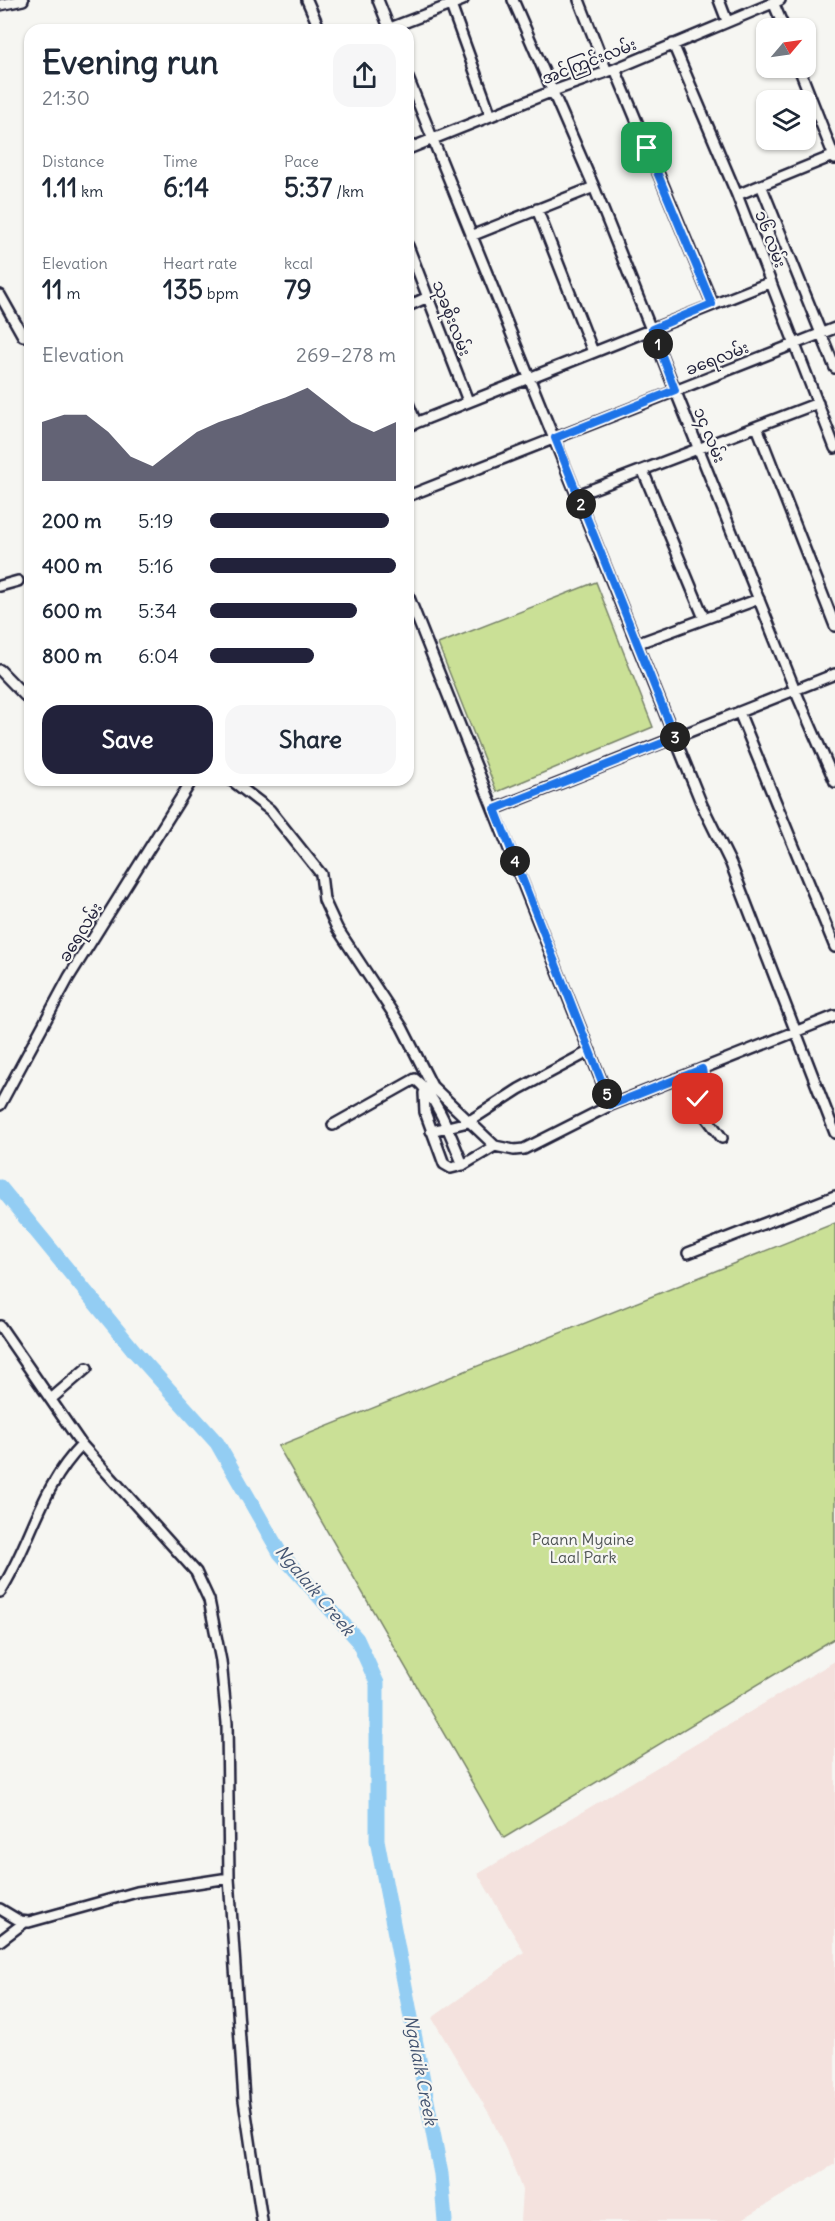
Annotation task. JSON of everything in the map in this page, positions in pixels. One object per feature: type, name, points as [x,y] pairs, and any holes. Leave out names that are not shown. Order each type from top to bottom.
[{"type":"street","points":[[0,5],[23,0]]},
{"type":"street","points":[[307,0],[317,24]]},
{"type":"street","points":[[378,0],[386,24]]},
{"type":"street","points":[[399,24],[450,2],[463,0]]},
{"type":"street","name":"၁၄ လမ်း","points":[[513,0],[594,187],[795,690],[835,782]]},
{"type":"street","points":[[579,0],[712,304]]},
{"type":"street","points":[[719,0],[727,21]]},
{"type":"street","points":[[777,1],[781,18]]},
{"type":"street","name":"အင်ကြင်းလမ်း","points":[[414,147],[611,70],[777,1]]},
{"type":"street","points":[[450,2],[491,116]]},
{"type":"street","name":"၁၆ လမ်း","points":[[673,44],[737,195],[835,448]]},
{"type":"street","points":[[737,195],[835,157],[803,78]]},
{"type":"street","points":[[414,94],[702,805],[731,864],[835,1133]]},
{"type":"street","points":[[761,185],[835,368]]},
{"type":"street","points":[[471,236],[594,187]]},
{"type":"street","points":[[537,209],[593,352]]},
{"type":"street","name":"သုခစိုးလမ်း","points":[[414,261],[468,401]]},
{"type":"street","points":[[414,423],[771,282]]},
{"type":"street","points":[[0,295],[23,336]]},
{"type":"street","points":[[414,303],[428,297]]},
{"type":"street","name":"ခရေလမ်း","points":[[414,494],[835,328]]},
{"type":"street","points":[[577,495],[818,403]]},
{"type":"street","points":[[757,428],[835,626]]},
{"type":"street","points":[[643,471],[704,618]]},
{"type":"street","points":[[0,586],[18,581]]},
{"type":"street","points":[[636,644],[759,599]]},
{"type":"street","points":[[414,610],[611,1105]]},
{"type":"street","points":[[0,670],[24,694]]},
{"type":"street","points":[[495,809],[835,674]]},
{"type":"street","points":[[739,712],[835,945]]},
{"type":"street","name":"ခရေလမ်း","points":[[0,1105],[69,977],[188,786]]},
{"type":"street","points":[[239,786],[270,810],[321,874],[324,900],[337,928],[402,1027],[463,1165]]},
{"type":"street","points":[[333,1125],[412,1079],[418,1080],[429,1088],[495,1146],[514,1150],[524,1149],[611,1105],[835,1016]]},
{"type":"street","points":[[431,1131],[448,1129],[468,1122],[519,1089],[590,1051]]},
{"type":"street","points":[[702,1069],[704,1080],[697,1105],[722,1138]]},
{"type":"street","points":[[429,1088],[425,1112],[444,1164],[451,1168],[463,1165],[495,1146]]},
{"type":"street","points":[[687,1253],[835,1196]]},
{"type":"street","points":[[0,1326],[82,1445],[189,1563],[203,1583],[209,1600],[221,1661],[227,1723],[229,1878],[244,2100],[262,2221]]},
{"type":"street","points":[[51,1399],[87,1368]]},
{"type":"street","points":[[0,1592],[12,1573],[47,1490],[68,1459],[82,1445]]},
{"type":"street","points":[[0,1941],[25,1922],[137,1892],[229,1878]]},
{"type":"street","points":[[0,1909],[25,1922]]},
{"type":"shaded area","points":[[835,1661],[835,2164],[739,2221],[520,2221],[522,2190],[512,2163],[490,2115],[432,2018],[524,1952],[478,1874]]},
{"type":"green space","points":[[596,582],[653,727],[497,792],[438,644]]},
{"type":"green space","name":"Paann Myaine Laal Park","points":[[835,1223],[835,1638],[504,1838],[278,1446]]},
{"type":"waterway","name":"Ngalaik Creek","points":[[0,1187],[136,1353],[217,1443],[280,1553],[357,1639],[377,1683],[377,1840],[441,2174],[445,2221]]},
{"type":"route","points":[[647,148],[712,304],[652,329],[675,390],[555,438],[675,738],[495,809],[611,1105],[702,1069],[704,1080],[698,1099]]}]
